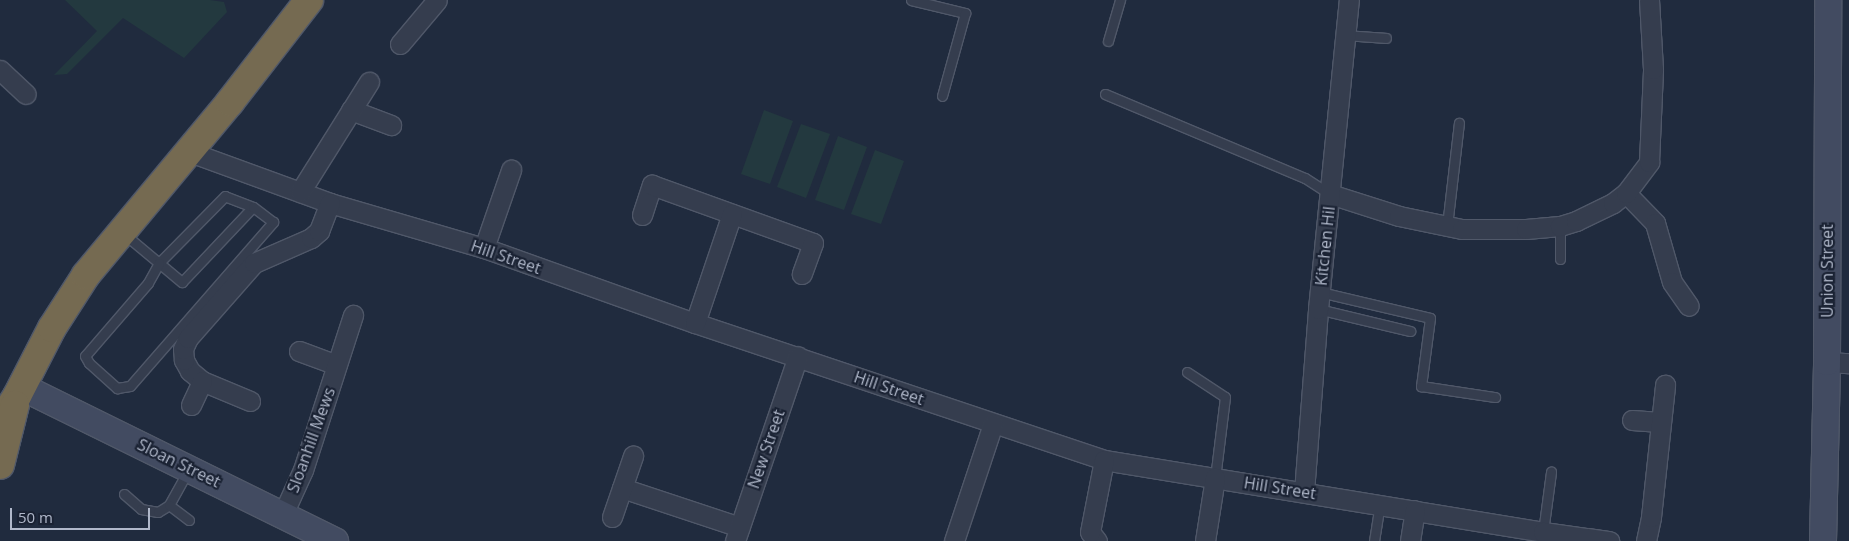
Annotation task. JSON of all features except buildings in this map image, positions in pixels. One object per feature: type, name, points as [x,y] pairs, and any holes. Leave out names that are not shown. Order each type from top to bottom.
[{"type":"highway","points":[[0,423],[20,392],[52,328],[86,275],[190,152],[309,0]]},
{"type":"highway","points":[[0,465],[20,392]]},
{"type":"street","points":[[400,44],[437,0]]},
{"type":"street","name":"Kitchen Hil","points":[[1304,492],[1319,300],[1349,0]]},
{"type":"street","points":[[1330,194],[1399,216],[1462,229],[1526,229],[1560,226],[1576,221],[1613,203],[1626,193],[1649,162],[1653,69],[1648,0]]},
{"type":"street","name":"Union Street","points":[[1823,541],[1838,362],[1828,0]]},
{"type":"street","points":[[0,70],[26,94]]},
{"type":"street","points":[[300,192],[369,82]]},
{"type":"street","points":[[351,110],[391,126]]},
{"type":"street","name":"Hill Street","points":[[190,152],[330,203],[484,248],[695,323],[1104,460],[1542,532],[1609,541]]},
{"type":"street","points":[[484,248],[511,170]]},
{"type":"street","points":[[642,215],[652,185],[813,243],[802,274]]},
{"type":"street","points":[[1626,193],[1655,223],[1672,282],[1689,306]]},
{"type":"street","points":[[250,401],[202,381],[190,371],[184,360],[183,349],[188,338],[254,263],[310,238],[318,231],[330,203]]},
{"type":"street","points":[[695,323],[732,214]]},
{"type":"street","name":"Sloanhill Mews","points":[[283,514],[303,470],[353,315]]},
{"type":"street","name":"Sloanhill Mews","points":[[299,351],[337,365]]},
{"type":"street","name":"New Street","points":[[738,534],[798,356]]},
{"type":"street","points":[[191,405],[202,381]]},
{"type":"street","points":[[1646,541],[1651,517],[1664,385]]},
{"type":"street","name":"Sloan Street","points":[[20,392],[190,469],[335,541]]},
{"type":"street","points":[[1632,420],[1660,422]]},
{"type":"street","points":[[954,541],[993,424]]},
{"type":"street","points":[[612,518],[633,456]]},
{"type":"street","points":[[1097,541],[1090,532],[1104,460]]},
{"type":"street","points":[[1205,541],[1215,478]]},
{"type":"street","points":[[622,488],[738,534]]},
{"type":"street","points":[[1410,541],[1415,510]]},
{"type":"lane","points":[[911,0],[965,13],[942,96]]},
{"type":"lane","points":[[1108,41],[1120,0]]},
{"type":"lane","points":[[1345,35],[1386,38]]},
{"type":"lane","points":[[1104,94],[1305,178],[1330,194]]},
{"type":"lane","points":[[1447,226],[1459,123]]},
{"type":"lane","points":[[225,196],[253,207],[273,222],[130,386],[118,388],[89,363],[84,356],[148,283],[159,263],[225,196]]},
{"type":"lane","points":[[122,232],[182,282],[253,207]]},
{"type":"lane","points":[[1560,226],[1560,259]]},
{"type":"lane","points":[[1319,300],[1410,330]]},
{"type":"lane","points":[[1319,300],[1430,318],[1421,386],[1495,397]]},
{"type":"lane","points":[[1187,372],[1225,397],[1215,478]]},
{"type":"lane","points":[[124,494],[141,509],[158,512],[169,505],[190,469]]},
{"type":"lane","points":[[1542,532],[1551,472]]},
{"type":"lane","points":[[169,505],[189,520]]},
{"type":"lane","points":[[1374,541],[1380,505]]},
{"type":"green space","points":[[65,0],[210,0],[224,2],[227,12],[184,58],[123,18],[67,74],[54,75],[97,31]]},
{"type":"green space","points":[[764,110],[793,121],[770,184],[741,174]]},
{"type":"green space","points":[[801,124],[830,134],[806,198],[777,187]]},
{"type":"green space","points":[[838,136],[867,147],[844,210],[815,200]]},
{"type":"green space","points":[[875,150],[904,161],[881,224],[851,214]]}]
